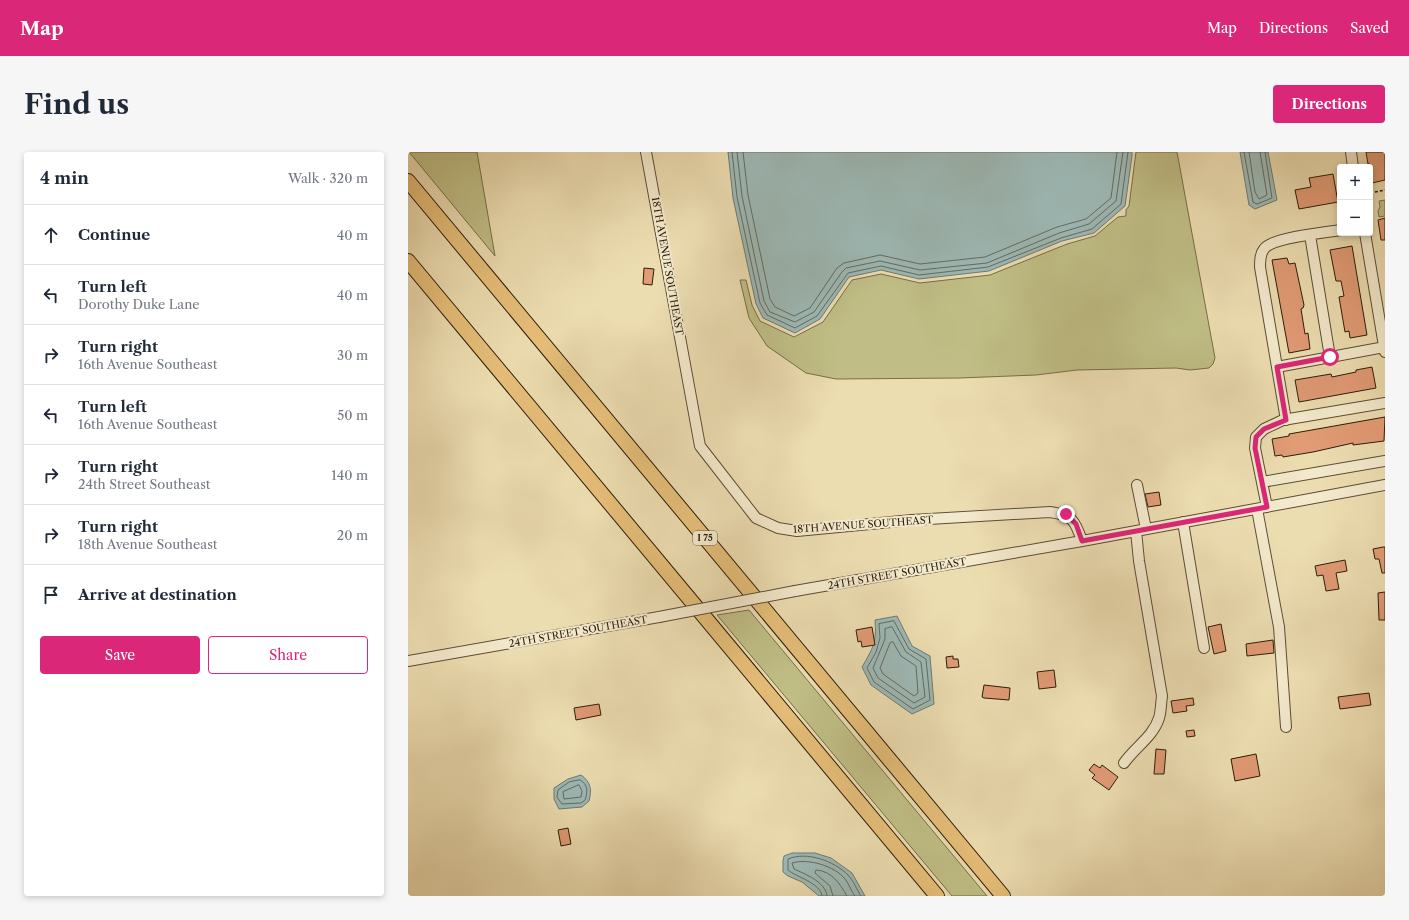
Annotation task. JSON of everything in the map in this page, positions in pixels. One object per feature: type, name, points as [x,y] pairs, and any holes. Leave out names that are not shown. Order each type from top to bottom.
[{"type":"highway","name":"I 75","points":[[408,181],[1003,896]]},
{"type":"highway","points":[[408,261],[937,896]]},
{"type":"street","name":"18TH AVENUE SOUTHEAST","points":[[646,152],[700,446],[756,518],[778,528],[797,531],[912,520],[1050,512],[1066,514],[1076,524],[1082,541]]},
{"type":"street","points":[[1351,152],[1353,164]]},
{"type":"street","points":[[1286,420],[1260,267],[1261,253],[1264,248],[1275,242],[1337,230]]},
{"type":"street","points":[[1310,235],[1330,357]]},
{"type":"street","points":[[1277,367],[1385,349],[1366,236]]},
{"type":"street","points":[[1286,727],[1280,627],[1262,508],[1262,482],[1255,448],[1256,437],[1264,429],[1286,420],[1385,403]]},
{"type":"street","points":[[1262,482],[1385,461]]},
{"type":"street","points":[[1124,763],[1131,752],[1147,739],[1159,719],[1162,696],[1139,561],[1141,530],[1138,485]]},
{"type":"street","name":"24TH STREET SOUTHEAST","points":[[408,661],[1082,541],[1385,485]]},
{"type":"street","points":[[1183,522],[1204,648]]},
{"type":"path","points":[[1373,192],[1385,190]]},
{"type":"shaded area","points":[[409,152],[477,152],[495,256]]},
{"type":"shaded area","points":[[1136,152],[1177,152],[1215,358],[1213,364],[1209,368],[1190,370],[1176,368],[1077,370],[1036,375],[960,378],[836,379],[806,373],[767,346],[749,318],[740,280],[746,280],[752,305],[760,321],[794,337],[823,322],[852,280],[881,274],[920,283],[990,275],[1067,244],[1095,236],[1118,217],[1126,216],[1126,210],[1129,206]]},
{"type":"shaded area","points":[[1385,200],[1385,216],[1379,217],[1379,201]]},
{"type":"shaded area","points":[[749,610],[987,896],[952,896],[717,615]]},
{"type":"water","points":[[728,152],[1132,152],[1132,156],[1125,206],[1094,233],[1062,241],[989,271],[919,279],[881,270],[849,277],[820,319],[795,333],[763,318],[756,304],[733,198]]},
{"type":"water","points":[[1240,152],[1268,152],[1277,200],[1255,209],[1249,205]]},
{"type":"water","points":[[897,616],[912,646],[930,656],[934,704],[912,714],[871,685],[862,667],[875,640],[875,620]]},
{"type":"water","points":[[581,775],[587,780],[590,786],[589,801],[582,807],[559,809],[554,799],[554,788],[568,779]]},
{"type":"water","points":[[792,853],[815,853],[831,858],[852,873],[865,896],[819,896],[802,882],[788,876],[783,872],[784,856]]},
{"type":"building","points":[[1366,152],[1385,152],[1385,180],[1373,183],[1373,164],[1368,164]]},
{"type":"building","points":[[1333,174],[1337,202],[1299,209],[1295,190],[1311,187],[1309,178]]},
{"type":"building","points":[[1385,218],[1385,240],[1381,240],[1378,220]]},
{"type":"building","points":[[1352,246],[1367,335],[1350,338],[1349,331],[1345,332],[1339,297],[1344,296],[1341,281],[1336,281],[1330,250]]},
{"type":"building","points":[[1287,258],[1289,264],[1295,263],[1304,305],[1301,309],[1305,334],[1308,333],[1310,349],[1289,353],[1272,260]]},
{"type":"building","points":[[644,268],[654,269],[652,285],[643,284]]},
{"type":"building","points":[[1372,367],[1376,388],[1299,402],[1295,380],[1331,374],[1332,377]]},
{"type":"building","points":[[1385,417],[1384,441],[1353,445],[1353,443],[1283,457],[1282,455],[1275,456],[1272,439],[1289,436],[1289,434]]},
{"type":"building","points":[[1159,492],[1161,505],[1148,507],[1145,494]]},
{"type":"building","points":[[1385,547],[1385,573],[1382,573],[1379,559],[1375,559],[1373,549]]},
{"type":"building","points":[[1345,560],[1347,571],[1336,573],[1339,589],[1326,591],[1323,575],[1317,576],[1315,566]]},
{"type":"building","points":[[1385,592],[1385,620],[1379,620],[1378,593]]},
{"type":"building","points":[[1221,624],[1226,651],[1214,654],[1208,627]]},
{"type":"building","points":[[872,627],[875,645],[862,647],[861,641],[858,642],[856,630]]},
{"type":"building","points":[[1273,640],[1274,653],[1247,656],[1246,644]]},
{"type":"building","points":[[953,656],[953,659],[958,659],[959,667],[947,668],[946,657]]},
{"type":"building","points":[[1054,670],[1056,687],[1039,689],[1037,672]]},
{"type":"building","points":[[984,685],[1010,688],[1009,700],[982,697]]},
{"type":"building","points":[[1369,693],[1371,705],[1340,709],[1338,697]]},
{"type":"building","points":[[1193,698],[1194,705],[1186,706],[1187,711],[1173,713],[1171,701]]},
{"type":"building","points":[[599,704],[601,715],[576,720],[574,708]]},
{"type":"building","points":[[1194,730],[1195,736],[1187,737],[1186,731]]},
{"type":"building","points":[[1156,749],[1166,750],[1164,774],[1154,774]]},
{"type":"building","points":[[1256,754],[1260,776],[1235,781],[1231,759]]},
{"type":"building","points":[[1094,764],[1100,768],[1102,765],[1118,777],[1109,790],[1092,778],[1095,775],[1089,770]]},
{"type":"building","points":[[568,828],[571,844],[561,846],[558,830]]},
{"type":"route","points":[[1066,514],[1076,524],[1082,541],[1267,507],[1255,448],[1256,437],[1264,429],[1286,420],[1277,367],[1330,357]]}]
